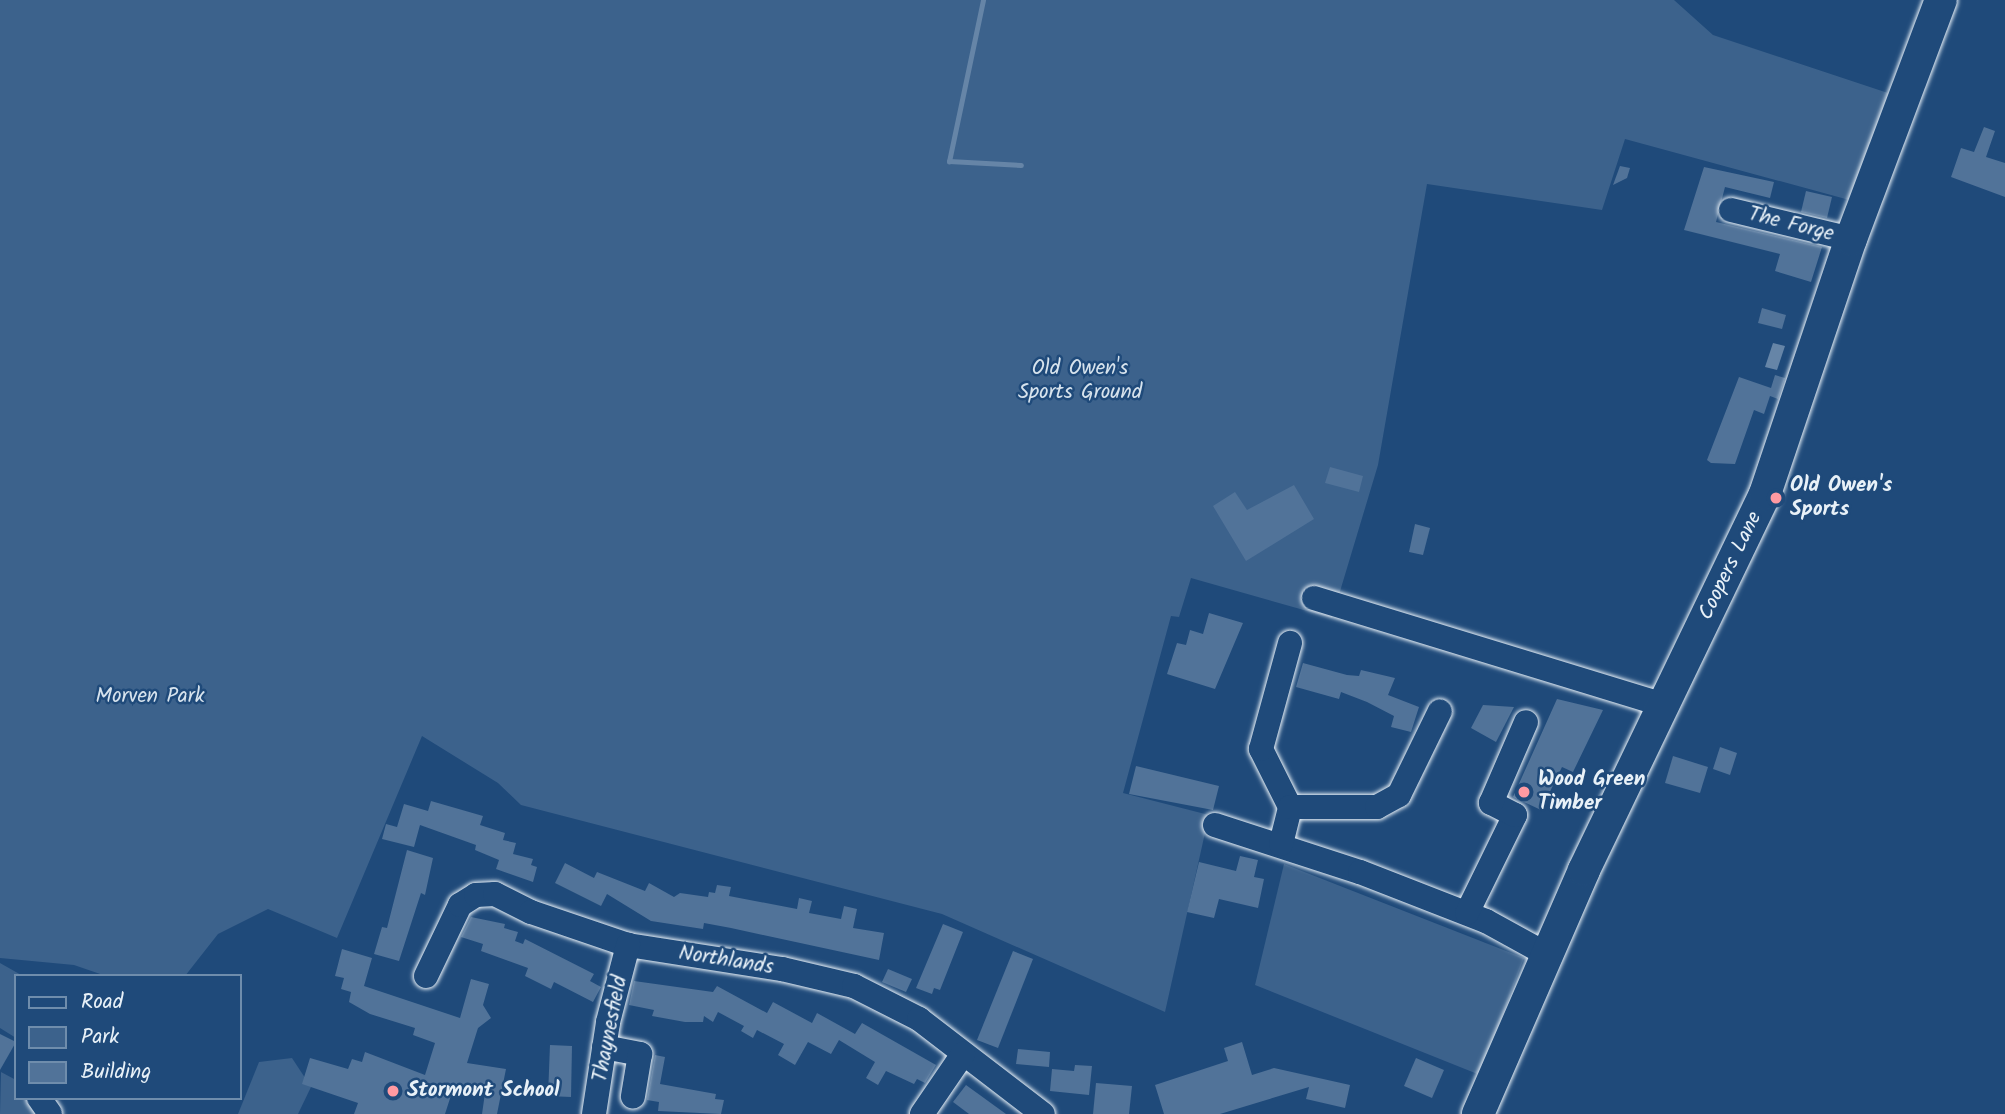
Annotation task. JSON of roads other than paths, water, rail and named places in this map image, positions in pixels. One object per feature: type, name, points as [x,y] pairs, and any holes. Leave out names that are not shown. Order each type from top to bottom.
[{"type":"main road","name":"Coopers Lane","points":[[1478,1114],[1546,954],[1765,494],[1851,239],[1941,0]]},
{"type":"street","name":"The Forge","points":[[1731,210],[1851,239]]},
{"type":"street","points":[[1314,598],[1659,712]]},
{"type":"street","points":[[1280,844],[1290,807],[1261,750],[1290,643]]},
{"type":"street","points":[[1569,694],[1659,712]]},
{"type":"street","points":[[1290,807],[1377,807],[1399,795],[1440,711]]},
{"type":"street","points":[[1467,913],[1516,815],[1491,803],[1526,722]]},
{"type":"street","points":[[1215,825],[1280,844],[1467,913],[1546,954]]},
{"type":"street","name":"Northlands","points":[[426,976],[460,905],[486,893],[628,945],[761,965],[854,986],[919,1019],[1043,1114]]},
{"type":"street","name":"Thaynesfield","points":[[594,1114],[604,1047],[628,945]]},
{"type":"street","points":[[604,1047],[640,1054],[633,1096]]},
{"type":"street","points":[[922,1114],[963,1054]]},
{"type":"waterway","points":[[983,0],[949,161],[1021,165]]},
{"type":"place","name":"Old Owen's Sports","points":[[1776,498]]},
{"type":"place","name":"Wood Green Timber","points":[[1524,792]]},
{"type":"place","name":"Stormont School","points":[[393,1091]]},
{"type":"park label","name":"Old Owen's Sports Ground","points":[[1080,381]]},
{"type":"park label","name":"Morven Park","points":[[150,697]]}]
